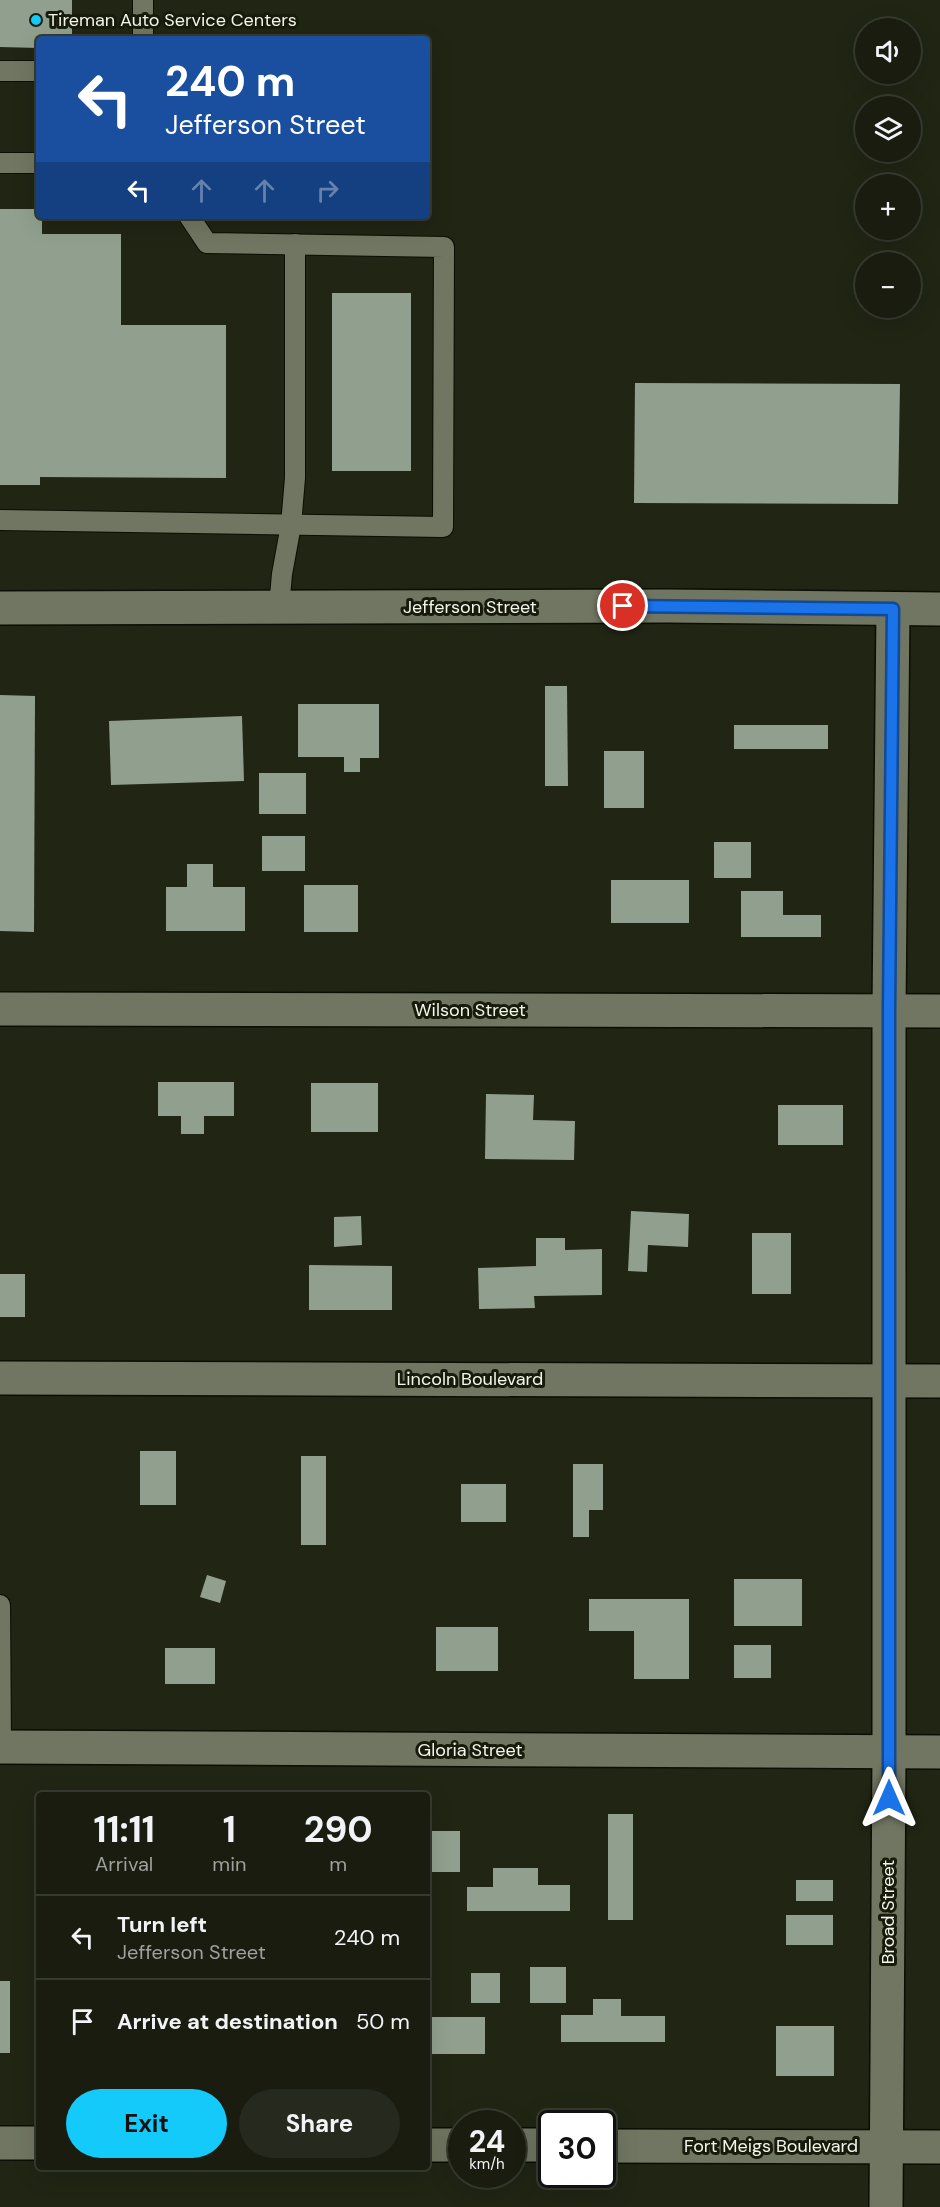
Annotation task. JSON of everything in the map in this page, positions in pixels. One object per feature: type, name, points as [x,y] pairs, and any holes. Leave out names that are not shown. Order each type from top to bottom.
[{"type":"street","name":"Jefferson Street","points":[[0,608],[668,606],[940,609]]},
{"type":"street","name":"Broad Street","points":[[886,2207],[889,1752],[889,1010],[893,609]]},
{"type":"street","name":"Wilson Street","points":[[0,1009],[940,1011]]},
{"type":"street","name":"Lincoln Boulevard","points":[[0,1378],[940,1381]]},
{"type":"street","name":"Gloria Street","points":[[0,1747],[940,1752]]},
{"type":"street","points":[[0,2143],[36,2143]]},
{"type":"street","points":[[430,2145],[448,2145]]},
{"type":"street","name":"Fort Meigs Boulevard","points":[[616,2146],[940,2147]]},
{"type":"lane","points":[[143,0],[143,36]]},
{"type":"lane","points":[[0,71],[36,71]]},
{"type":"lane","points":[[0,163],[36,163]]},
{"type":"lane","points":[[0,520],[443,527],[444,247],[207,243],[191,219]]},
{"type":"lane","points":[[279,607],[282,574],[291,525],[295,478],[295,244]]},
{"type":"lane","points":[[0,1605],[0,1747]]},
{"type":"building","name":"Tireman Auto Service Centers","points":[[0,0],[72,0],[72,36],[36,36],[36,48],[0,47]]},
{"type":"building","points":[[0,209],[36,209],[36,219],[42,219],[42,234],[121,234],[121,325],[226,325],[226,478],[40,477],[40,485],[0,485]]},
{"type":"building","points":[[332,293],[411,293],[411,471],[332,471]]},
{"type":"building","points":[[635,383],[900,384],[898,504],[634,503]]},
{"type":"building","points":[[545,686],[567,686],[568,786],[545,786]]},
{"type":"building","points":[[0,695],[35,696],[34,932],[0,931]]},
{"type":"building","points":[[298,704],[379,704],[379,758],[360,758],[360,772],[344,772],[344,757],[298,757]]},
{"type":"building","points":[[242,716],[244,781],[111,785],[109,721]]},
{"type":"building","points":[[734,725],[828,725],[828,749],[734,749]]},
{"type":"building","points":[[604,751],[644,751],[644,808],[604,808]]},
{"type":"building","points":[[259,773],[306,773],[306,814],[259,814]]},
{"type":"building","points":[[262,836],[305,836],[305,871],[262,871]]},
{"type":"building","points":[[714,842],[751,842],[751,878],[714,878]]},
{"type":"building","points":[[187,864],[213,864],[213,887],[245,887],[245,931],[166,931],[166,887],[187,887]]},
{"type":"building","points":[[611,880],[689,880],[689,923],[611,923]]},
{"type":"building","points":[[304,885],[358,885],[358,932],[304,932]]},
{"type":"building","points":[[741,891],[783,891],[783,915],[821,915],[821,937],[741,937]]},
{"type":"building","points":[[158,1082],[234,1082],[234,1116],[204,1116],[204,1134],[181,1134],[181,1116],[158,1116]]},
{"type":"building","points":[[311,1083],[378,1083],[378,1132],[311,1132]]},
{"type":"building","points":[[486,1094],[534,1095],[533,1120],[575,1121],[574,1160],[485,1159]]},
{"type":"building","points":[[778,1105],[843,1105],[843,1145],[778,1145]]},
{"type":"building","points":[[631,1211],[689,1214],[688,1247],[648,1245],[647,1272],[628,1271]]},
{"type":"building","points":[[361,1216],[362,1245],[334,1247],[334,1217]]},
{"type":"building","points":[[752,1233],[791,1233],[791,1294],[752,1294]]},
{"type":"building","points":[[536,1238],[565,1238],[565,1250],[602,1249],[602,1295],[534,1296],[535,1308],[479,1309],[478,1268],[536,1266]]},
{"type":"building","points":[[309,1265],[392,1266],[392,1310],[309,1310]]},
{"type":"building","points":[[0,1274],[25,1274],[25,1317],[0,1317]]},
{"type":"building","points":[[140,1451],[176,1451],[176,1505],[140,1505]]},
{"type":"building","points":[[301,1456],[326,1456],[326,1545],[301,1545]]},
{"type":"building","points":[[573,1464],[603,1464],[603,1510],[589,1510],[589,1537],[573,1537]]},
{"type":"building","points":[[461,1484],[506,1484],[506,1522],[461,1522]]},
{"type":"building","points":[[207,1575],[226,1581],[220,1603],[200,1597]]},
{"type":"building","points":[[734,1579],[802,1579],[802,1626],[734,1626]]},
{"type":"building","points":[[589,1599],[689,1599],[689,1679],[634,1679],[634,1631],[589,1631]]},
{"type":"building","points":[[436,1627],[498,1627],[498,1671],[436,1671]]},
{"type":"building","points":[[734,1645],[771,1645],[771,1678],[734,1678]]},
{"type":"building","points":[[165,1648],[215,1648],[215,1684],[165,1684]]},
{"type":"building","points":[[608,1814],[633,1814],[633,1920],[608,1920]]},
{"type":"building","points":[[430,1831],[460,1831],[460,1872],[430,1872]]},
{"type":"building","points":[[493,1868],[538,1868],[538,1885],[570,1885],[570,1911],[467,1911],[467,1887],[493,1887]]},
{"type":"building","points":[[796,1880],[833,1880],[833,1901],[796,1901]]},
{"type":"building","points":[[786,1915],[833,1915],[833,1945],[786,1945]]},
{"type":"building","points":[[530,1967],[566,1967],[566,2003],[530,2003]]},
{"type":"building","points":[[471,1973],[500,1973],[500,2003],[471,2003]]},
{"type":"building","points":[[0,1981],[10,1981],[10,2053],[0,2053]]},
{"type":"building","points":[[593,1999],[621,1999],[621,2016],[665,2016],[665,2042],[561,2042],[561,2015],[593,2015]]},
{"type":"building","points":[[430,2017],[485,2017],[485,2054],[430,2054]]},
{"type":"building","points":[[776,2026],[834,2026],[834,2076],[776,2076]]},
{"type":"place","name":"Tireman Auto Service Centers","points":[[36,20]]},
{"type":"route","points":[[623,606],[893,609],[889,1010],[889,1798]]}]
